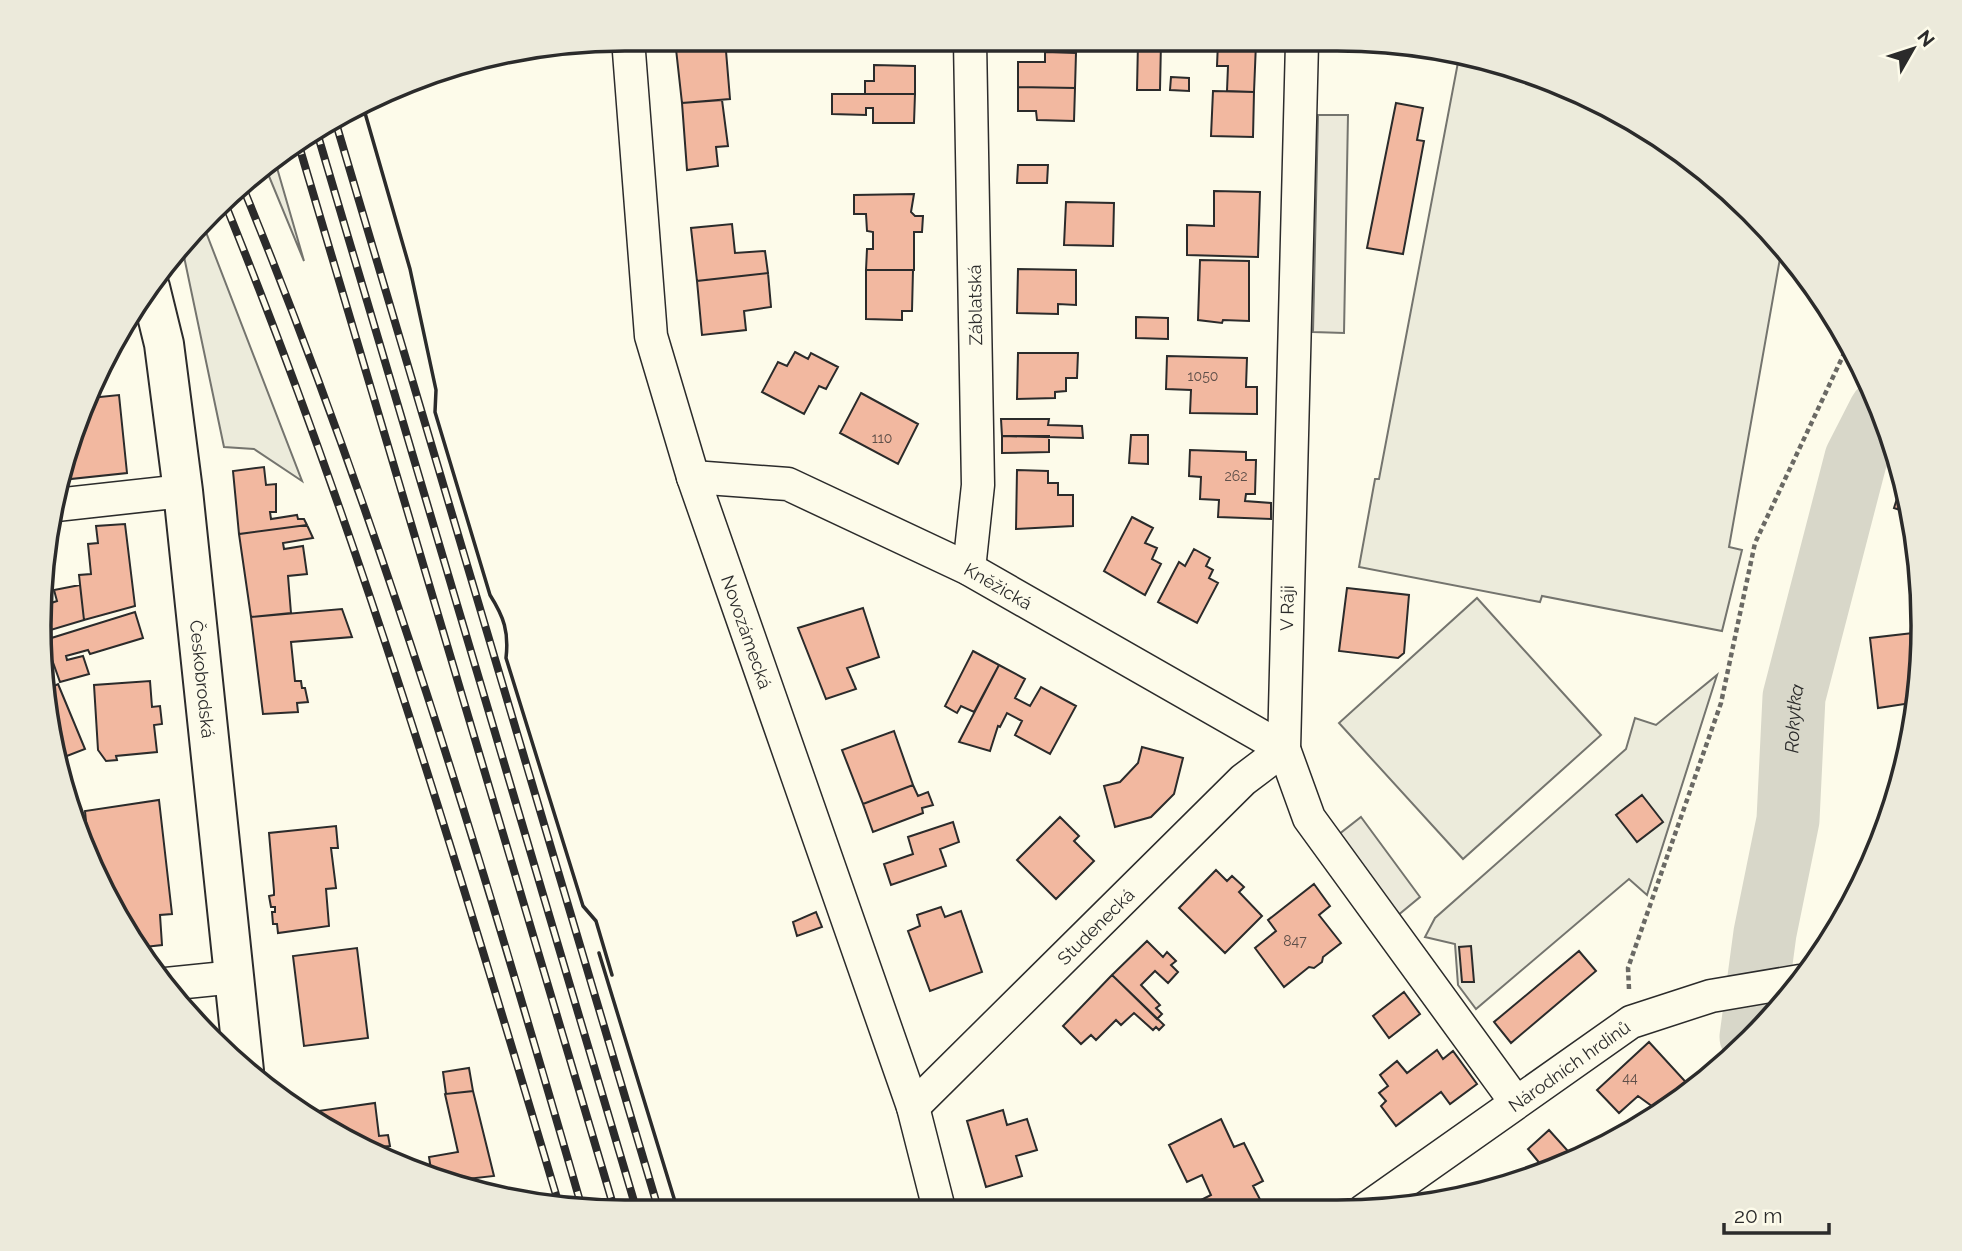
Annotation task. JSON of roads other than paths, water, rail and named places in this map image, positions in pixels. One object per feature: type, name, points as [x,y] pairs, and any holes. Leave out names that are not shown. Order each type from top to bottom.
[{"type":"main road","name":"Českobrodská","points":[[153,299],[164,344],[183,491],[242,1054]]},
{"type":"street","name":"Novozámecká","points":[[629,51],[651,336],[693,477],[913,1107],[937,1200]]},
{"type":"street","name":"Záblatská","points":[[969,569],[978,485],[970,51]]},
{"type":"street","name":"V Ráji","points":[[1302,51],[1284,749],[1310,818],[1515,1101]]},
{"type":"street","name":"Kněžická","points":[[693,477],[788,484],[969,569],[1284,749]]},
{"type":"street","points":[[64,504],[183,491]]},
{"type":"street","name":"Studenecká","points":[[913,1107],[1243,780],[1284,749]]},
{"type":"street","points":[[176,983],[235,977]]},
{"type":"street","name":"Národních hrdinů","points":[[1381,1198],[1515,1101],[1631,1022],[1711,996],[1785,983]]},
{"type":"waterway","name":"Rokytka","points":[[1753,1021],[1765,933],[1788,820],[1794,697],[1856,458],[1874,423]]},
{"type":"railway","points":[[337,128],[656,1200]]},
{"type":"railway","points":[[319,140],[634,1200]]},
{"type":"railway","points":[[301,152],[612,1200]]},
{"type":"railway","points":[[246,194],[294,315],[385,567],[507,950],[579,1198]]},
{"type":"railway","points":[[228,211],[320,453],[405,703],[556,1196]]}]
